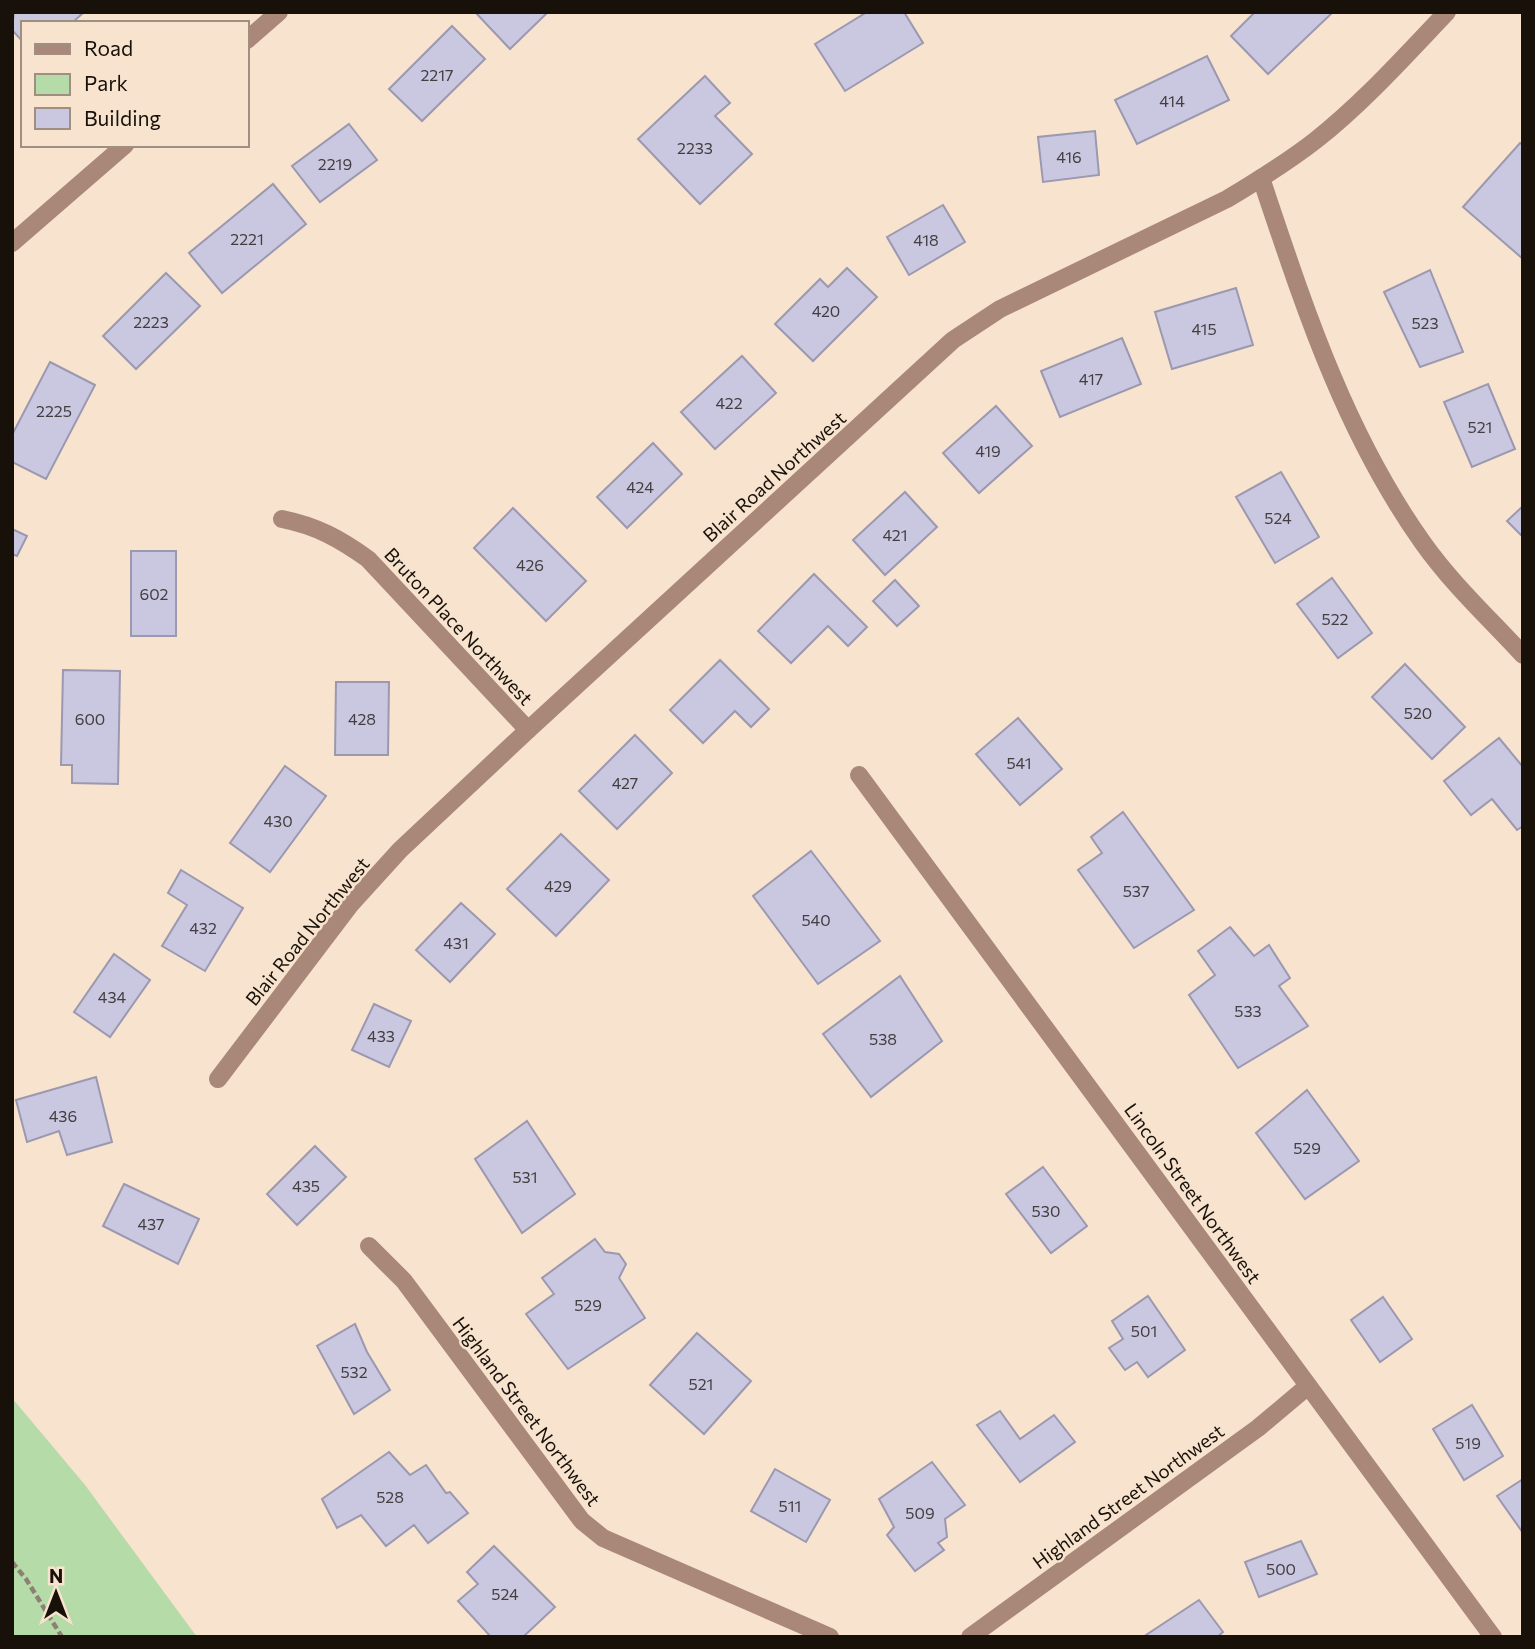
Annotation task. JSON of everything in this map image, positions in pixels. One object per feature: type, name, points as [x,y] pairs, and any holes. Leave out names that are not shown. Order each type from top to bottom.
[{"type":"street","points":[[248,39],[279,12]]},
{"type":"street","name":"Blair Road Northwest","points":[[218,1079],[350,905],[400,850],[953,340],[1000,309],[1227,199],[1261,178],[1317,139],[1370,92],[1447,12]]},
{"type":"street","points":[[12,243],[123,147]]},
{"type":"street","points":[[1261,178],[1312,328],[1341,400],[1380,476],[1424,544],[1472,603],[1523,654]]},
{"type":"street","name":"Bruton Place Northwest","points":[[282,519],[303,523],[337,537],[368,559],[528,730]]},
{"type":"street","name":"Lincoln Street Northwest","points":[[859,775],[1493,1637]]},
{"type":"street","name":"Highland Street Northwest","points":[[369,1246],[404,1281],[582,1521],[603,1538],[830,1637]]},
{"type":"street","name":"Highland Street Northwest","points":[[970,1637],[1258,1428],[1308,1385]]},
{"type":"path","points":[[12,1562],[26,1579],[62,1637]]},
{"type":"green space","points":[[12,1398],[85,1485],[197,1637],[12,1637]]},
{"type":"building","points":[[14,12],[84,12],[74,21],[21,21],[21,40],[12,30]]},
{"type":"building","points":[[475,12],[548,12],[510,49]]},
{"type":"building","points":[[867,12],[904,12],[923,43],[845,91],[815,44]]},
{"type":"building","points":[[1255,12],[1333,12],[1268,74],[1231,36]]},
{"type":"building","points":[[452,26],[485,59],[422,121],[389,89]]},
{"type":"building","points":[[1207,56],[1229,100],[1137,144],[1115,100]]},
{"type":"building","points":[[705,76],[730,103],[715,116],[752,154],[700,204],[638,139]]},
{"type":"building","points":[[349,124],[377,160],[320,202],[292,166]]},
{"type":"building","points":[[1095,131],[1099,175],[1043,182],[1038,137]]},
{"type":"building","points":[[1520,143],[1523,145],[1523,259],[1463,207]]},
{"type":"building","points":[[273,184],[306,224],[222,293],[189,253]]},
{"type":"building","points":[[943,205],[965,242],[909,275],[887,237]]},
{"type":"building","points":[[847,268],[877,297],[813,361],[775,324],[820,279],[828,287]]},
{"type":"building","points":[[1430,270],[1463,352],[1420,367],[1384,292]]},
{"type":"building","points":[[166,273],[200,306],[136,369],[103,336]]},
{"type":"building","points":[[1236,288],[1253,345],[1172,369],[1155,312]]},
{"type":"building","points":[[1122,338],[1141,384],[1060,417],[1041,371]]},
{"type":"building","points":[[742,356],[776,393],[715,449],[681,412]]},
{"type":"building","points":[[50,362],[95,385],[46,479],[12,462],[12,435]]},
{"type":"building","points":[[1488,384],[1515,449],[1472,467],[1444,402]]},
{"type":"building","points":[[996,406],[1032,446],[979,493],[943,453]]},
{"type":"building","points":[[653,443],[682,474],[627,528],[597,497]]},
{"type":"building","points":[[1281,472],[1319,537],[1275,563],[1236,497]]},
{"type":"building","points":[[905,492],[937,527],[885,575],[853,540]]},
{"type":"building","points":[[1523,506],[1523,537],[1507,521]]},
{"type":"building","points":[[513,508],[586,581],[546,621],[474,548]]},
{"type":"building","points":[[12,529],[27,536],[17,556],[12,554]]},
{"type":"building","points":[[131,551],[176,551],[176,636],[131,636]]},
{"type":"building","points":[[814,574],[867,627],[848,646],[828,626],[791,663],[758,631]]},
{"type":"building","points":[[1332,578],[1372,633],[1338,658],[1297,604]]},
{"type":"building","points":[[895,580],[919,606],[897,626],[873,601]]},
{"type":"building","points":[[720,660],[769,709],[751,727],[735,711],[703,743],[670,710]]},
{"type":"building","points":[[1405,664],[1465,727],[1432,759],[1372,697]]},
{"type":"building","points":[[63,670],[120,671],[118,784],[72,783],[72,765],[61,765]]},
{"type":"building","points":[[336,682],[389,682],[388,755],[335,755]]},
{"type":"building","points":[[1018,718],[1062,769],[1020,805],[976,754]]},
{"type":"building","points":[[635,735],[672,773],[617,829],[579,791]]},
{"type":"building","points":[[1499,738],[1523,767],[1523,826],[1517,830],[1492,799],[1471,815],[1444,781]]},
{"type":"building","points":[[285,766],[326,796],[270,872],[230,843]]},
{"type":"building","points":[[1123,812],[1194,910],[1134,948],[1078,870],[1102,853],[1091,837]]},
{"type":"building","points":[[561,834],[609,880],[556,936],[507,889]]},
{"type":"building","points":[[811,851],[880,941],[818,984],[753,896]]},
{"type":"building","points":[[181,870],[243,908],[205,971],[162,946],[187,905],[168,893]]},
{"type":"building","points":[[461,903],[495,934],[450,982],[416,950]]},
{"type":"building","points":[[1230,927],[1254,956],[1269,945],[1290,978],[1279,986],[1308,1026],[1238,1068],[1189,995],[1215,975],[1198,951]]},
{"type":"building","points":[[114,954],[150,980],[110,1037],[74,1012]]},
{"type":"building","points":[[900,976],[942,1041],[871,1097],[823,1034]]},
{"type":"building","points":[[374,1004],[411,1021],[389,1067],[352,1050]]},
{"type":"building","points":[[96,1077],[112,1142],[67,1155],[59,1131],[27,1142],[16,1100]]},
{"type":"building","points":[[1307,1090],[1359,1161],[1305,1199],[1256,1133]]},
{"type":"building","points":[[527,1121],[575,1194],[522,1233],[475,1159]]},
{"type":"building","points":[[315,1146],[346,1177],[297,1225],[267,1194]]},
{"type":"building","points":[[1043,1167],[1087,1226],[1051,1253],[1006,1194]]},
{"type":"building","points":[[124,1184],[199,1219],[178,1264],[103,1226]]},
{"type":"building","points":[[595,1239],[605,1252],[619,1254],[626,1264],[619,1278],[645,1318],[568,1369],[526,1314],[554,1294],[542,1278]]},
{"type":"building","points":[[1148,1296],[1185,1350],[1148,1377],[1137,1362],[1125,1370],[1109,1348],[1123,1339],[1112,1321]]},
{"type":"building","points":[[1383,1297],[1412,1339],[1380,1362],[1351,1320]]},
{"type":"building","points":[[355,1324],[367,1352],[390,1390],[354,1414],[317,1346]]},
{"type":"building","points":[[697,1333],[751,1381],[704,1434],[650,1385]]},
{"type":"building","points":[[1472,1405],[1503,1456],[1464,1480],[1433,1429]]},
{"type":"building","points":[[1000,1411],[1020,1439],[1054,1415],[1075,1442],[1020,1482],[977,1425]]},
{"type":"building","points":[[389,1452],[410,1475],[426,1465],[446,1493],[450,1492],[468,1513],[428,1543],[414,1525],[386,1546],[361,1515],[337,1528],[322,1499]]},
{"type":"building","points":[[932,1462],[965,1505],[945,1519],[947,1537],[938,1543],[944,1550],[915,1571],[887,1535],[894,1527],[879,1499]]},
{"type":"building","points":[[775,1469],[830,1500],[806,1542],[751,1511]]},
{"type":"building","points":[[1523,1479],[1523,1533],[1497,1496]]},
{"type":"building","points":[[1301,1541],[1317,1574],[1259,1597],[1245,1562]]},
{"type":"building","points":[[494,1546],[555,1607],[523,1637],[491,1637],[458,1601],[478,1584],[467,1572]]},
{"type":"building","points":[[1199,1600],[1223,1632],[1217,1637],[1143,1637]]}]
